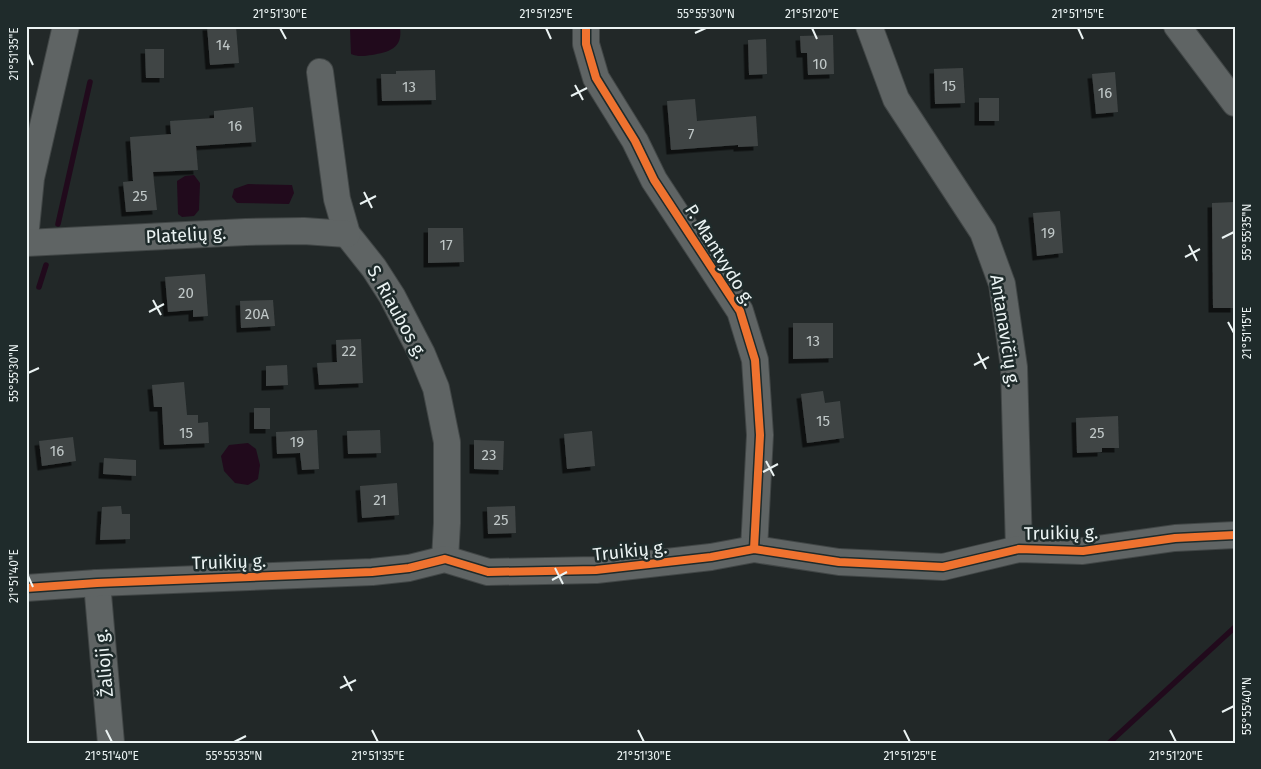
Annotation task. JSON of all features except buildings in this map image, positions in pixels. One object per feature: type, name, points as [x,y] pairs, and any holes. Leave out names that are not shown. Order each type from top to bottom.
[{"type":"street","points":[[26,228],[31,178],[66,26]]},
{"type":"street","name":"P. Mantvydo g.","points":[[586,26],[586,44],[596,78],[635,141],[654,180],[740,310],[755,360],[760,435],[754,549]]},
{"type":"street","name":"Antanavičių g.","points":[[869,26],[896,100],[983,232],[1002,284],[1014,367],[1019,549]]},
{"type":"street","points":[[1177,26],[1235,103]]},
{"type":"street","name":"S. Riaubos g.","points":[[320,72],[337,199],[347,234],[374,268],[392,296],[422,354],[436,388],[447,442],[445,559]]},
{"type":"street","name":"Platelių g.","points":[[26,243],[246,232],[304,231],[347,234]]},
{"type":"street","name":"Truikių g.","points":[[26,588],[97,582],[372,572],[409,568],[445,559],[488,572],[596,570],[710,557],[754,549],[839,562],[943,566],[1019,549],[1083,550],[1175,538],[1235,535]]},
{"type":"street","name":"Žalioji g.","points":[[97,582],[111,743]]},
{"type":"shaded area","points":[[353,26],[395,26],[400,28],[399,41],[389,51],[364,56],[354,55],[351,54],[350,28]]},
{"type":"shaded area","points":[[194,175],[200,183],[199,210],[194,216],[182,217],[178,214],[177,181],[185,176]]},
{"type":"shaded area","points":[[248,184],[292,185],[294,193],[289,204],[237,203],[232,197],[234,189]]},
{"type":"shaded area","points":[[248,443],[256,449],[260,465],[258,479],[248,485],[235,483],[224,471],[221,456],[229,445]]},
{"type":"waterway","points":[[58,224],[90,82]]},
{"type":"waterway","points":[[39,287],[46,265]]},
{"type":"waterway","points":[[1109,743],[1235,627]]},
{"type":"cycle path","points":[[586,26],[586,44],[596,78],[635,141],[654,180],[740,311],[755,360],[760,435],[754,549]]},
{"type":"cycle path","points":[[26,588],[97,583],[372,572],[409,568],[445,559],[488,572],[596,570],[711,557],[754,549],[839,562],[943,567],[1019,549],[1083,551],[1175,538],[1235,535]]}]
